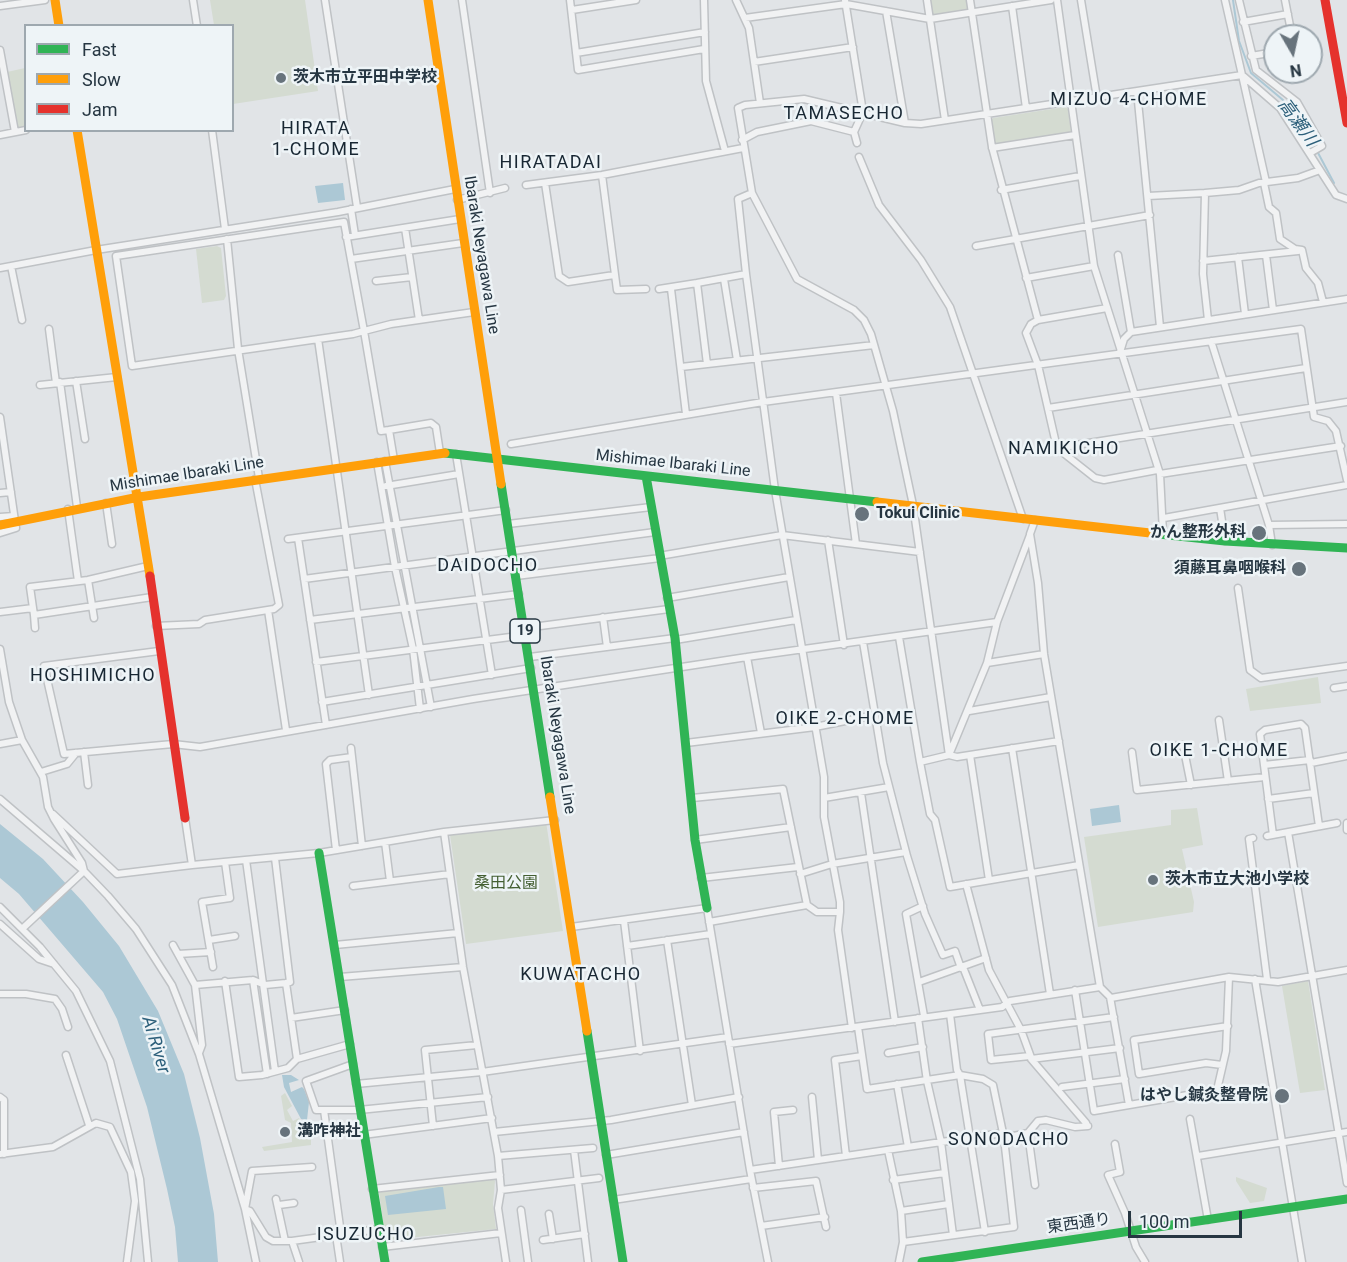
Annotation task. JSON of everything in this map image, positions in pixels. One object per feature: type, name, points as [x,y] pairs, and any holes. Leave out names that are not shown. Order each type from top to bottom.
[{"type":"main road","points":[[55,0],[59,24]]},
{"type":"main road","name":"Ibaraki Neyagawa Line","points":[[428,0],[463,243],[530,657],[623,1262]]},
{"type":"main road","points":[[1325,0],[1347,123]]},
{"type":"main road","points":[[77,132],[139,497],[159,651],[185,818]]},
{"type":"main road","name":"Mishimae Ibaraki Line","points":[[0,525],[15,519],[139,497],[440,453],[1226,541],[1347,548]]},
{"type":"main road","points":[[646,476],[675,639],[695,840],[707,908]]},
{"type":"main road","points":[[319,853],[385,1262]]},
{"type":"main road","name":"東西通り","points":[[922,1262],[1347,1199]]},
{"type":"street","points":[[0,6],[45,0]]},
{"type":"street","points":[[193,0],[196,24]]},
{"type":"street","points":[[325,0],[356,235]]},
{"type":"street","points":[[462,0],[490,193]]},
{"type":"street","points":[[570,0],[578,70],[645,57],[704,49]]},
{"type":"street","points":[[572,10],[636,0]]},
{"type":"street","points":[[704,0],[706,81],[725,151]]},
{"type":"street","points":[[736,0],[749,28],[760,103]]},
{"type":"street","points":[[927,0],[945,120]]},
{"type":"street","points":[[970,0],[992,148],[1001,190],[1038,320]]},
{"type":"street","points":[[745,18],[845,2],[930,19],[1052,0]]},
{"type":"street","points":[[1057,0],[1094,266],[1158,472],[1164,518],[1163,533]]},
{"type":"street","points":[[1081,0],[1097,98]]},
{"type":"street","points":[[1225,0],[1269,207],[1276,213],[1280,239],[1295,249],[1302,250]]},
{"type":"street","points":[[1239,0],[1256,70],[1297,102],[1322,146],[1310,153]]},
{"type":"street","points":[[1285,0],[1290,24]]},
{"type":"street","points":[[845,2],[863,112],[854,132],[856,143]]},
{"type":"street","points":[[1012,6],[1026,108]]},
{"type":"street","points":[[886,11],[905,123]]},
{"type":"street","points":[[1243,22],[1288,14]]},
{"type":"street","points":[[576,53],[705,32]]},
{"type":"street","points":[[642,42],[645,57]]},
{"type":"street","points":[[754,62],[853,47]]},
{"type":"street","points":[[0,50],[15,132]]},
{"type":"street","points":[[1251,56],[1263,54]]},
{"type":"street","points":[[949,756],[913,505],[894,411],[873,345],[864,320],[854,310],[797,279],[752,193],[738,108],[760,103],[804,99],[905,123],[945,120],[1242,75],[1281,108],[1336,195],[1347,199]]},
{"type":"street","points":[[1137,91],[1160,327]]},
{"type":"street","points":[[742,140],[757,132],[811,121],[854,132]]},
{"type":"street","points":[[0,135],[24,130]]},
{"type":"street","points":[[212,132],[225,229]]},
{"type":"street","points":[[992,148],[1075,135]]},
{"type":"street","points":[[526,185],[602,175],[743,148]]},
{"type":"street","points":[[859,157],[879,205],[921,260],[950,307],[1023,519]]},
{"type":"street","points":[[1149,196],[1239,190],[1265,182],[1298,178],[1320,170]]},
{"type":"street","points":[[602,175],[617,290],[646,290]]},
{"type":"street","points":[[1001,190],[1080,176]]},
{"type":"street","points":[[545,183],[559,276],[568,282],[614,275]]},
{"type":"street","points":[[457,200],[504,188]]},
{"type":"street","points":[[0,268],[455,189]]},
{"type":"street","points":[[752,193],[738,199],[746,274],[775,490],[824,777],[824,817],[840,902],[838,930],[867,1089],[960,1075],[983,1079],[993,1085],[1003,1136],[1014,1227],[903,1242]]},
{"type":"street","points":[[1205,193],[1203,261],[1208,320]]},
{"type":"street","points":[[976,246],[1014,237],[1150,215]]},
{"type":"street","points":[[346,237],[460,219]]},
{"type":"street","points":[[440,453],[436,427],[432,423],[381,431],[364,331],[344,222],[116,256],[132,366],[318,339],[364,331],[418,320],[474,312]]},
{"type":"street","points":[[405,228],[418,320]]},
{"type":"street","points":[[156,626],[199,624],[205,620],[268,610],[279,605],[238,349],[227,239]]},
{"type":"street","points":[[351,259],[463,243]]},
{"type":"street","points":[[1203,261],[1302,250]]},
{"type":"street","points":[[1302,250],[1306,268],[1318,283],[1323,302]]},
{"type":"street","points":[[1118,255],[1131,332]]},
{"type":"street","points":[[1266,255],[1273,310]]},
{"type":"street","points":[[1238,257],[1245,314]]},
{"type":"street","points":[[11,266],[22,320]]},
{"type":"street","points":[[1026,278],[1094,266]]},
{"type":"street","points":[[659,289],[671,289],[746,274]]},
{"type":"street","points":[[376,281],[412,277]]},
{"type":"street","points":[[724,279],[737,360]]},
{"type":"street","points":[[697,283],[707,364]]},
{"type":"street","points":[[671,289],[686,414]]},
{"type":"street","points":[[1120,352],[1124,339],[1131,332],[1347,299]]},
{"type":"street","points":[[1107,308],[1038,320],[1031,324],[1026,333],[1038,365],[1058,448],[1095,478],[1104,480],[1341,446]]},
{"type":"street","points":[[49,329],[58,382],[78,580]]},
{"type":"street","points":[[511,444],[763,402],[1300,329],[1314,417],[1328,421],[1336,431],[1347,480]]},
{"type":"street","points":[[318,339],[369,695]]},
{"type":"street","points":[[1211,341],[1269,525],[1272,545]]},
{"type":"street","points":[[681,367],[873,345]]},
{"type":"street","points":[[1048,408],[1222,379],[1306,368]]},
{"type":"street","points":[[40,384],[117,377]]},
{"type":"street","points":[[76,381],[85,439]]},
{"type":"street","points":[[836,393],[856,544]]},
{"type":"street","points":[[1058,448],[1347,402]]},
{"type":"street","points":[[0,417],[3,459],[16,528],[0,533]]},
{"type":"street","points":[[389,430],[381,486],[413,650],[420,709]]},
{"type":"street","points":[[456,454],[492,675]]},
{"type":"street","points":[[385,461],[422,648],[431,707]]},
{"type":"street","points":[[381,486],[459,474]]},
{"type":"street","points":[[1164,518],[1347,485]]},
{"type":"street","points":[[0,493],[11,492]]},
{"type":"street","points":[[106,503],[112,544]]},
{"type":"street","points":[[508,524],[651,507]]},
{"type":"street","points":[[1220,508],[1226,541]]},
{"type":"street","points":[[288,539],[506,510]]},
{"type":"street","points":[[0,517],[15,519]]},
{"type":"street","points":[[949,756],[987,663],[997,622],[1035,520]]},
{"type":"street","points":[[1269,525],[1347,524]]},
{"type":"street","points":[[304,579],[656,532]]},
{"type":"street","points":[[1030,534],[1038,583],[1044,654],[1100,987],[1110,997],[1129,1105]]},
{"type":"street","points":[[516,576],[660,557],[782,535],[920,552]]},
{"type":"street","points":[[298,538],[326,725]]},
{"type":"street","points":[[828,540],[844,645]]},
{"type":"street","points":[[35,628],[30,587],[88,580],[148,566]]},
{"type":"street","points":[[667,598],[789,577]]},
{"type":"street","points":[[88,580],[94,618]]},
{"type":"street","points":[[1238,588],[1250,670],[1261,678],[1347,666]]},
{"type":"street","points":[[310,620],[519,594]]},
{"type":"street","points":[[0,612],[33,612],[152,597]]},
{"type":"street","points":[[316,662],[486,640],[603,617],[669,609]]},
{"type":"street","points":[[268,610],[286,730]]},
{"type":"street","points":[[603,617],[607,647]]},
{"type":"street","points":[[530,657],[675,639],[796,620]]},
{"type":"street","points":[[159,651],[44,666],[64,754],[173,744],[200,747],[286,730],[747,657],[997,622]]},
{"type":"street","points":[[899,637],[930,814],[935,820],[950,887],[1079,865]]},
{"type":"street","points":[[863,642],[889,787],[923,906],[943,955],[955,951],[980,1010]]},
{"type":"street","points":[[0,649],[9,702],[22,740],[41,772],[50,812],[82,864],[83,872]]},
{"type":"street","points":[[987,663],[1044,654]]},
{"type":"street","points":[[747,657],[761,734]]},
{"type":"street","points":[[322,702],[428,687],[531,668]]},
{"type":"street","points":[[1334,688],[1347,686]]},
{"type":"street","points":[[969,711],[1051,697]]},
{"type":"street","points":[[686,743],[815,727],[875,715]]},
{"type":"street","points":[[1219,720],[1228,781]]},
{"type":"street","points":[[1319,826],[1305,728],[1301,724],[1266,730],[1260,735],[1270,835],[1337,823]]},
{"type":"street","points":[[0,744],[22,740]]},
{"type":"street","points":[[920,762],[1059,741]]},
{"type":"street","points":[[1157,749],[1183,746],[1191,785]]},
{"type":"street","points":[[351,748],[362,846]]},
{"type":"street","points":[[1012,748],[1050,994]]},
{"type":"street","points":[[84,752],[88,785]]},
{"type":"street","points":[[1132,752],[1137,790],[1265,777]]},
{"type":"street","points":[[41,772],[67,764],[76,753]]},
{"type":"street","points":[[970,755],[989,880]]},
{"type":"street","points":[[1264,765],[1347,756]]},
{"type":"street","points":[[336,850],[326,764],[330,760],[352,757]]},
{"type":"street","points":[[824,798],[889,787]]},
{"type":"street","points":[[692,798],[783,789],[807,905],[817,912],[840,912]]},
{"type":"street","points":[[861,793],[873,856],[896,1022]]},
{"type":"street","points":[[1268,799],[1314,793]]},
{"type":"street","points":[[0,799],[83,872],[134,927],[155,955],[176,994],[199,1054],[245,1209],[256,1262]]},
{"type":"street","points":[[50,812],[117,874],[319,853],[444,832],[555,820]]},
{"type":"street","points":[[185,818],[192,865]]},
{"type":"street","points":[[1347,823],[1347,830]]},
{"type":"street","points":[[695,840],[791,827]]},
{"type":"street","points":[[444,832],[463,967],[498,1156],[501,1190],[498,1208],[506,1262]]},
{"type":"street","points":[[1288,832],[1347,1183]]},
{"type":"street","points":[[1252,838],[1248,839],[1267,979]]},
{"type":"street","points":[[385,842],[390,881]]},
{"type":"street","points":[[701,878],[799,870],[906,852]]},
{"type":"street","points":[[195,985],[253,980],[265,985],[290,982],[274,858]]},
{"type":"street","points":[[246,860],[265,985],[275,1071]]},
{"type":"street","points":[[213,967],[202,902],[230,898],[225,862]]},
{"type":"street","points":[[24,928],[83,872]]},
{"type":"street","points":[[353,886],[450,874]]},
{"type":"street","points":[[750,1170],[941,1142],[1028,1133],[1038,1121],[1087,1125],[1031,1057],[986,958],[966,884]]},
{"type":"street","points":[[709,922],[807,905]]},
{"type":"street","points":[[923,906],[906,914],[919,982],[927,1081],[941,1142],[953,1235]]},
{"type":"street","points":[[0,907],[24,928],[81,1001],[110,1061],[133,1143],[141,1187],[148,1262]]},
{"type":"street","points":[[572,927],[707,908],[751,1179],[768,1262]]},
{"type":"street","points":[[624,921],[640,1051]]},
{"type":"street","points":[[0,924],[39,959],[54,964]]},
{"type":"street","points":[[335,945],[458,933]]},
{"type":"street","points":[[627,946],[711,934]]},
{"type":"street","points":[[209,940],[235,936]]},
{"type":"street","points":[[667,940],[692,1105]]},
{"type":"street","points":[[172,945],[195,985],[202,1046],[199,1054]]},
{"type":"street","points":[[178,954],[211,952]]},
{"type":"street","points":[[919,982],[986,958]]},
{"type":"street","points":[[340,976],[463,967]]},
{"type":"street","points":[[1110,997],[1229,977],[1267,979],[1278,982],[1347,970]]},
{"type":"street","points":[[1075,990],[1094,1111],[1216,1090],[1228,1026],[1229,977]]},
{"type":"street","points":[[1255,979],[1302,1262]]},
{"type":"street","points":[[253,980],[267,1074]]},
{"type":"street","points":[[225,981],[239,1077],[267,1074],[288,1068],[297,1059],[350,1044]]},
{"type":"street","points":[[286,983],[297,1059]]},
{"type":"street","points":[[356,1084],[482,1072],[682,1045],[896,1022],[1002,1007],[1005,1004],[1050,994],[1100,987]]},
{"type":"street","points":[[0,994],[26,994],[55,999],[62,1009],[68,1027]]},
{"type":"street","points":[[291,1018],[345,1010]]},
{"type":"street","points":[[950,1014],[954,1056],[972,1138],[985,1232]]},
{"type":"street","points":[[1114,1017],[1021,1032],[988,1034],[991,1060],[1120,1048]]},
{"type":"street","points":[[1222,1065],[1206,1063],[1140,1074],[1134,1040],[1228,1026]]},
{"type":"street","points":[[433,1126],[425,1050],[477,1045]]},
{"type":"street","points":[[888,1053],[923,1047]]},
{"type":"street","points":[[66,1055],[89,1125]]},
{"type":"street","points":[[846,1156],[835,1060],[862,1056]]},
{"type":"street","points":[[353,1064],[306,1082],[316,1110],[359,1110],[488,1097]]},
{"type":"street","points":[[64,1076],[72,1073]]},
{"type":"street","points":[[1062,1087],[1125,1079]]},
{"type":"street","points":[[897,1084],[908,1147]]},
{"type":"street","points":[[0,1097],[4,1100],[2,1154],[53,1147],[89,1125],[100,1123],[110,1127],[131,1172],[134,1188],[135,1201],[127,1262]]},
{"type":"street","points":[[494,1132],[601,1120],[739,1097]]},
{"type":"street","points":[[812,1097],[818,1160]]},
{"type":"street","points":[[324,1110],[340,1262]]},
{"type":"street","points":[[779,1166],[774,1112],[794,1110]]},
{"type":"street","points":[[363,1135],[492,1118]]},
{"type":"street","points":[[1190,1119],[1208,1220]]},
{"type":"street","points":[[606,1155],[744,1132]]},
{"type":"street","points":[[1198,1156],[1347,1132]]},
{"type":"street","points":[[1028,1133],[1035,1185]]},
{"type":"street","points":[[1115,1144],[1120,1172],[1108,1175],[1136,1247],[1145,1262]]},
{"type":"street","points":[[498,1156],[593,1148]]},
{"type":"street","points":[[574,1150],[588,1262]]},
{"type":"street","points":[[888,1150],[901,1211],[903,1242],[899,1262]]},
{"type":"street","points":[[245,1209],[252,1171],[312,1167]]},
{"type":"street","points":[[893,1180],[945,1173]]},
{"type":"street","points":[[372,1189],[500,1175]]},
{"type":"street","points":[[501,1190],[599,1178]]},
{"type":"street","points":[[613,1200],[751,1179]]},
{"type":"street","points":[[753,1188],[816,1181],[826,1227]]},
{"type":"street","points":[[134,1188],[141,1187]]},
{"type":"street","points":[[294,1203],[277,1202],[278,1218],[299,1262]]},
{"type":"street","points":[[901,1211],[949,1204]]},
{"type":"street","points":[[245,1209],[250,1211],[266,1237],[273,1241],[379,1229]]},
{"type":"street","points":[[520,1210],[528,1262]]},
{"type":"street","points":[[549,1214],[553,1239]]},
{"type":"street","points":[[761,1226],[825,1217]]},
{"type":"street","points":[[382,1247],[501,1233]]},
{"type":"street","points":[[543,1240],[585,1234]]},
{"type":"green space","points":[[210,0],[305,0],[318,91],[234,104],[234,24],[214,24]]},
{"type":"green space","points":[[928,0],[967,0],[969,11],[931,17]]},
{"type":"green space","points":[[24,68],[24,127],[16,126],[7,72]]},
{"type":"green space","points":[[1065,107],[1068,109],[1071,131],[1068,134],[997,144],[994,142],[991,121],[993,118]]},
{"type":"green space","points":[[217,246],[221,248],[226,296],[224,300],[202,303],[196,249]]},
{"type":"green space","points":[[1318,677],[1321,703],[1250,711],[1246,689]]},
{"type":"green space","points":[[1197,808],[1203,845],[1182,849],[1194,902],[1193,912],[1098,927],[1084,837],[1171,825],[1171,810]]},
{"type":"green space","name":"桑田公園","points":[[546,822],[563,931],[466,944],[450,835]]},
{"type":"green space","points":[[1308,981],[1325,1090],[1300,1093],[1282,986]]},
{"type":"green space","points":[[285,1093],[292,1106],[287,1110],[293,1121],[299,1118],[301,1122],[311,1120],[311,1145],[264,1151],[262,1147],[292,1142],[291,1123],[285,1120],[281,1096]]},
{"type":"green space","points":[[492,1177],[495,1181],[493,1204],[496,1229],[388,1240],[385,1237],[379,1192],[381,1190]]},
{"type":"green space","points":[[1236,1177],[1267,1188],[1264,1201],[1250,1203],[1236,1181]]},
{"type":"water","points":[[343,183],[345,200],[318,203],[315,186]]},
{"type":"water","points":[[1119,805],[1121,822],[1092,826],[1090,809]]},
{"type":"water","name":"Ai River","points":[[0,824],[43,859],[83,902],[119,946],[158,1011],[184,1074],[200,1138],[214,1214],[218,1262],[178,1262],[175,1227],[147,1107],[117,1019],[103,992],[19,894],[0,878]]},
{"type":"water","points":[[282,1075],[291,1075],[299,1080],[289,1083],[291,1092],[302,1087],[304,1089],[309,1102],[307,1120],[301,1119],[284,1087]]},
{"type":"water","points":[[443,1187],[446,1209],[388,1215],[385,1196]]},
{"type":"waterway","name":"高瀬川","points":[[1233,0],[1239,41],[1251,73],[1283,100],[1308,134],[1334,183]]},
{"type":"traffic: fast","points":[[445,453],[877,502]]},
{"type":"traffic: fast","points":[[646,476],[675,638],[695,840],[707,908]]},
{"type":"traffic: fast","points":[[501,484],[550,797]]},
{"type":"traffic: fast","points":[[1159,534],[1225,541],[1347,548]]},
{"type":"traffic: fast","points":[[319,853],[385,1262]]},
{"type":"traffic: fast","points":[[587,1031],[623,1262]]},
{"type":"traffic: fast","points":[[922,1262],[1347,1199]]},
{"type":"traffic: slow","points":[[55,0],[59,24]]},
{"type":"traffic: slow","points":[[428,0],[501,484]]},
{"type":"traffic: slow","points":[[77,132],[150,576]]},
{"type":"traffic: slow","points":[[0,525],[139,497],[445,453]]},
{"type":"traffic: slow","points":[[877,502],[1159,534]]},
{"type":"traffic: slow","points":[[550,797],[587,1031]]},
{"type":"traffic: jam","points":[[1325,0],[1347,123]]},
{"type":"traffic: jam","points":[[150,576],[185,818]]},
{"type":"place","name":"茨木市立平田中学校","points":[[281,78]]},
{"type":"place","name":"Tokui Clinic","points":[[862,514]]},
{"type":"place","name":"かん整形外科","points":[[1259,533]]},
{"type":"place","name":"須藤耳鼻咽喉科","points":[[1299,569]]},
{"type":"place","name":"茨木市立大池小学校","points":[[1153,880]]},
{"type":"place","name":"はやし鍼灸整骨院","points":[[1282,1096]]},
{"type":"place","name":"溝咋神社","points":[[285,1132]]},
{"type":"district","name":"MIZUO 4-CHOME","points":[[1129,100]]},
{"type":"district","name":"TAMASECHO","points":[[844,114]]},
{"type":"district","name":"HIRATA 1-CHOME","points":[[316,139]]},
{"type":"district","name":"HIRATADAI","points":[[551,163]]},
{"type":"district","name":"NAMIKICHO","points":[[1064,449]]},
{"type":"district","name":"DAIDOCHO","points":[[488,566]]},
{"type":"district","name":"HOSHIMICHO","points":[[93,676]]},
{"type":"district","name":"OIKE 2-CHOME","points":[[845,719]]},
{"type":"district","name":"OIKE 1-CHOME","points":[[1219,751]]},
{"type":"district","name":"KUWATACHO","points":[[581,975]]},
{"type":"district","name":"SONODACHO","points":[[1009,1140]]},
{"type":"district","name":"ISUZUCHO","points":[[366,1235]]}]
